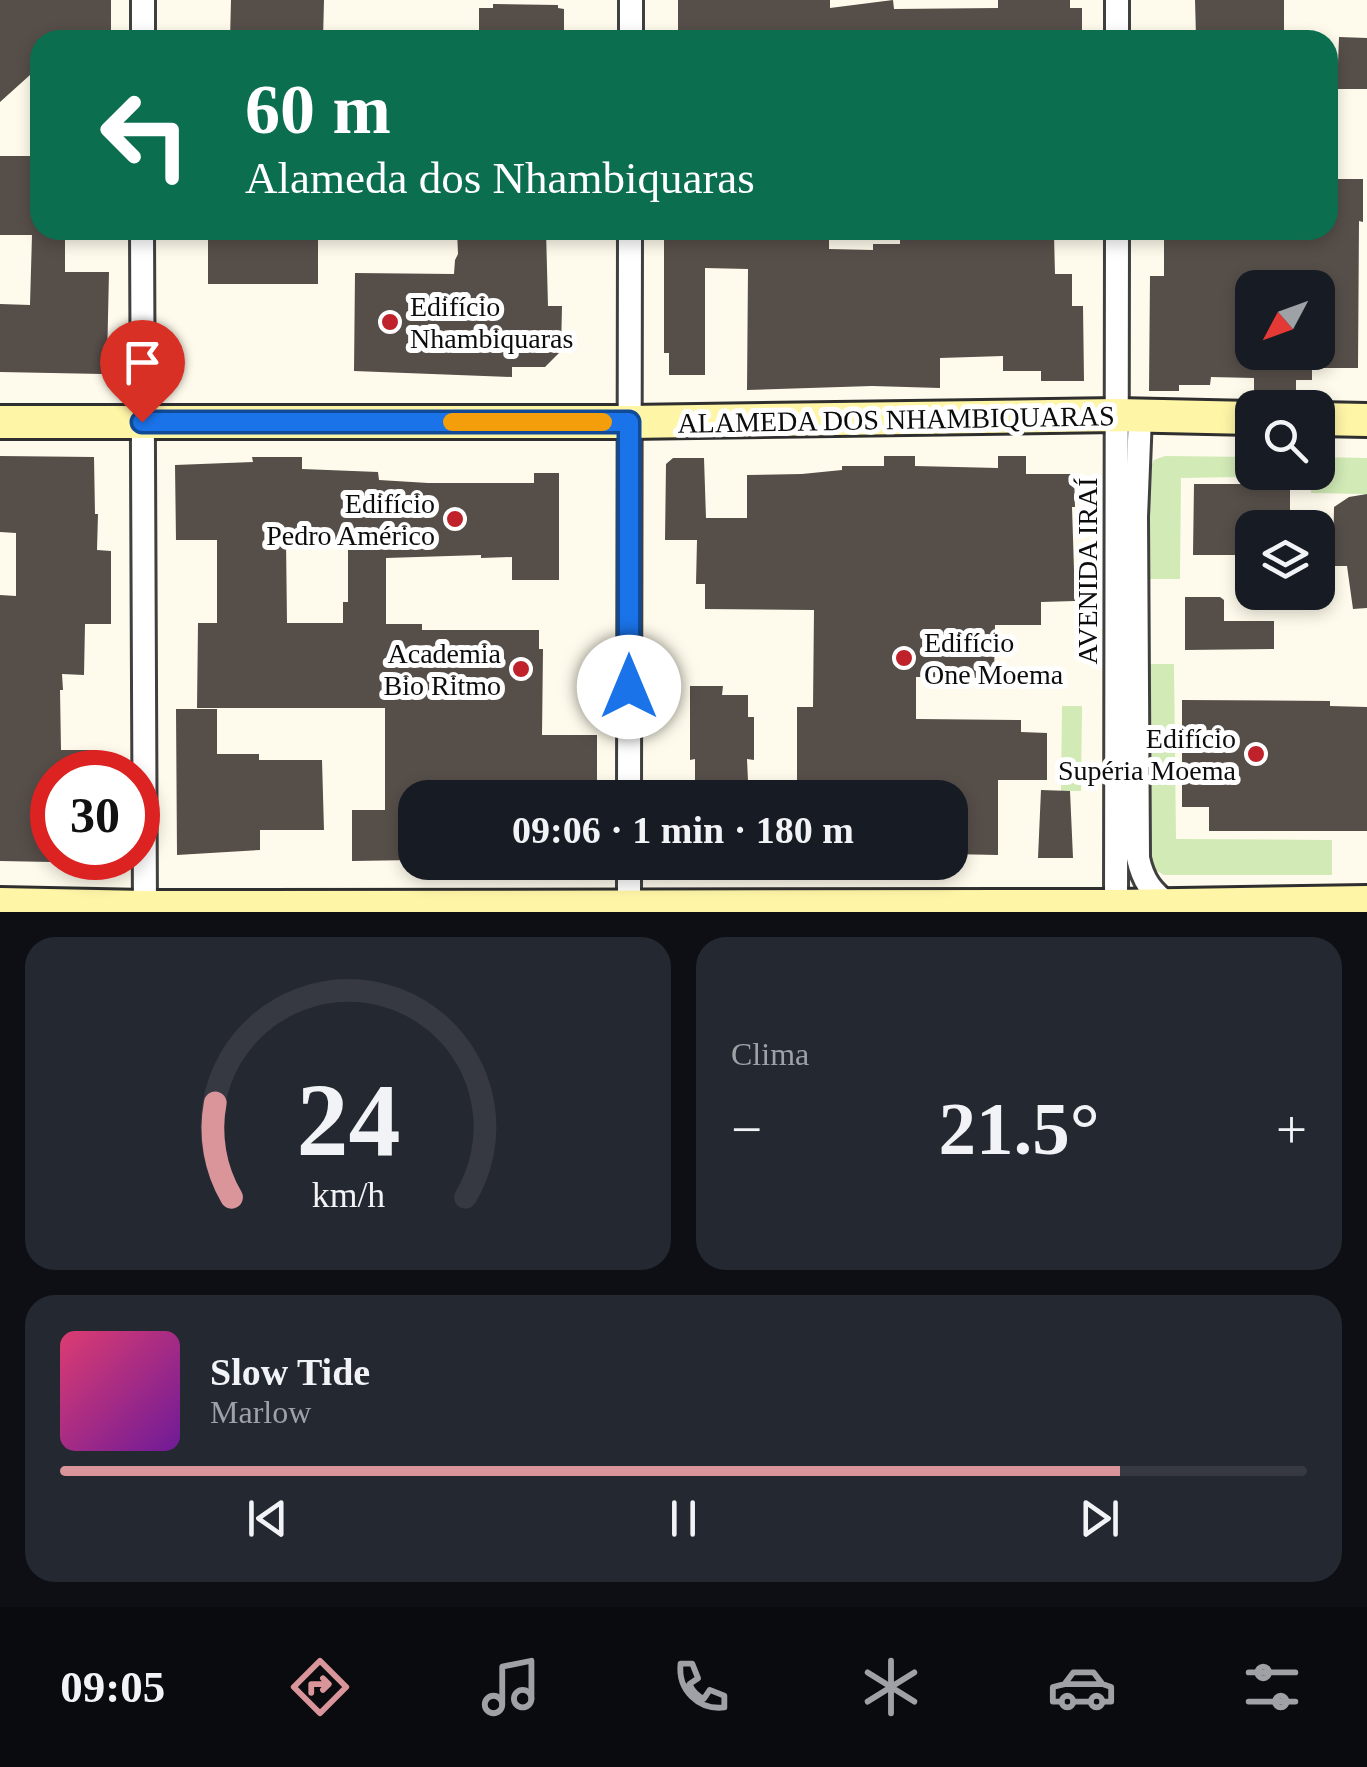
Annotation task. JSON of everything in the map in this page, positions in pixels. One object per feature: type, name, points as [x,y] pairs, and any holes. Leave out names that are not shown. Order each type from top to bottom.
[{"type":"main road","name":"ALAMEDA DOS NHAMBIQUARAS","points":[[0,422],[1235,418]]},
{"type":"main road","points":[[1335,419],[1367,420]]},
{"type":"main road","points":[[0,904],[145,909],[1116,909],[1367,902]]},
{"type":"street","points":[[143,0],[143,30]]},
{"type":"street","points":[[631,0],[631,30]]},
{"type":"street","points":[[1117,0],[1117,30]]},
{"type":"street","points":[[142,240],[145,909]]},
{"type":"street","points":[[629,780],[630,240]]},
{"type":"street","name":"AVENIDA IRAÍ","points":[[1116,909],[1128,415],[1118,240]]},
{"type":"street","points":[[1128,415],[1136,517],[1138,858],[1150,890],[1169,905]]},
{"type":"street","points":[[629,880],[630,909]]},
{"type":"green space","points":[[1165,456],[1235,457],[1235,477],[1181,478],[1180,579],[1149,579],[1149,471],[1154,460]]},
{"type":"green space","points":[[1335,457],[1367,458],[1367,494],[1311,493],[1335,490]]},
{"type":"green space","points":[[1149,664],[1174,664],[1176,839],[1332,840],[1332,875],[1164,875],[1150,867]]},
{"type":"green space","points":[[1062,706],[1082,706],[1081,791],[1061,791]]},
{"type":"building","points":[[0,0],[111,0],[111,30],[30,30],[30,75],[0,102]]},
{"type":"building","points":[[231,0],[324,0],[323,30],[230,30]]},
{"type":"building","points":[[678,0],[830,0],[830,8],[893,0],[894,9],[998,8],[998,0],[1070,0],[1070,8],[1082,8],[1082,30],[678,30]]},
{"type":"building","points":[[1195,0],[1284,0],[1284,30],[1196,30]]},
{"type":"building","points":[[493,4],[558,5],[564,9],[564,30],[479,30],[479,8],[493,8]]},
{"type":"building","points":[[1339,37],[1367,38],[1367,89],[1338,89]]},
{"type":"building","points":[[0,156],[30,156],[30,235],[0,235]]},
{"type":"building","points":[[1338,179],[1363,179],[1358,368],[1335,368],[1335,270],[1235,270],[1235,370],[1312,370],[1312,380],[1296,380],[1296,390],[1254,390],[1254,378],[1211,377],[1210,385],[1179,385],[1179,391],[1149,391],[1150,276],[1164,276],[1164,240],[1338,240]]},
{"type":"building","points":[[32,240],[65,240],[65,272],[109,272],[107,362],[103,362],[103,374],[0,372],[0,304],[30,305]]},
{"type":"building","points":[[208,240],[318,240],[318,284],[208,284]]},
{"type":"building","points":[[457,240],[546,240],[548,306],[562,306],[561,351],[545,367],[512,367],[512,377],[354,371],[355,273],[454,274]]},
{"type":"building","points":[[664,240],[829,240],[829,249],[873,250],[873,244],[900,244],[900,240],[1054,240],[1055,274],[1072,274],[1072,306],[1083,306],[1084,381],[1041,381],[1041,371],[1003,371],[1003,356],[940,358],[940,388],[747,390],[748,269],[705,268],[705,375],[669,375],[669,353],[664,353]]},
{"type":"building","points":[[0,456],[94,457],[97,550],[111,551],[111,624],[85,624],[84,675],[62,674],[61,750],[30,750],[30,862],[0,861],[0,595],[16,596],[16,533],[0,532]]},
{"type":"building","points":[[884,456],[915,456],[915,466],[998,468],[998,456],[1026,456],[1026,474],[1074,474],[1075,601],[1041,602],[1041,625],[995,625],[994,678],[916,677],[916,719],[1021,720],[1021,732],[1047,733],[1047,780],[998,780],[998,855],[968,854],[968,780],[797,780],[797,707],[813,707],[814,610],[705,609],[705,584],[696,584],[697,540],[665,540],[666,464],[673,458],[704,458],[706,518],[747,518],[747,475],[884,466]]},
{"type":"building","points":[[252,457],[302,457],[302,469],[378,472],[379,480],[428,483],[534,483],[534,473],[559,473],[559,580],[512,580],[512,557],[386,558],[386,624],[422,624],[422,630],[539,630],[539,649],[543,649],[542,735],[597,735],[597,780],[398,780],[398,860],[352,861],[352,810],[385,810],[385,708],[197,708],[198,623],[217,623],[217,540],[176,540],[175,465],[253,462]],"holes":[[[286,540],[348,540],[348,602],[343,602],[343,623],[287,623]]]},
{"type":"building","points":[[1194,484],[1235,484],[1235,490],[1290,490],[1290,510],[1235,510],[1235,555],[1193,555]]},
{"type":"building","points":[[1367,494],[1367,608],[1353,609],[1347,566],[1335,566],[1334,507],[1349,497]]},
{"type":"building","points":[[1185,597],[1220,597],[1224,600],[1224,621],[1274,621],[1274,649],[1185,650]]},
{"type":"building","points":[[690,686],[723,686],[722,695],[748,695],[748,717],[754,717],[754,760],[747,759],[748,780],[695,780],[695,759],[690,760]]},
{"type":"building","name":"Edifício Supéria Moema","points":[[1182,700],[1330,701],[1330,706],[1367,707],[1367,831],[1209,831],[1209,807],[1182,807]]},
{"type":"building","points":[[176,709],[217,709],[217,754],[259,754],[259,760],[322,760],[324,830],[260,830],[260,850],[177,855]]},
{"type":"building","points":[[1041,790],[1070,791],[1073,858],[1038,858]]},
{"type":"slow traffic","points":[[452,422],[603,422]]},
{"type":"place","name":"Edifício Nhambiquaras","points":[[390,322]]},
{"type":"place","name":"Edifício Pedro Américo","points":[[455,519]]},
{"type":"place","name":"Edifício One Moema","points":[[904,658]]},
{"type":"place","name":"Academia Bio Ritmo","points":[[521,669]]},
{"type":"place","name":"Edifício Supéria Moema","points":[[1256,754]]},
{"type":"route","points":[[142,422],[629,422],[629,687]]}]
